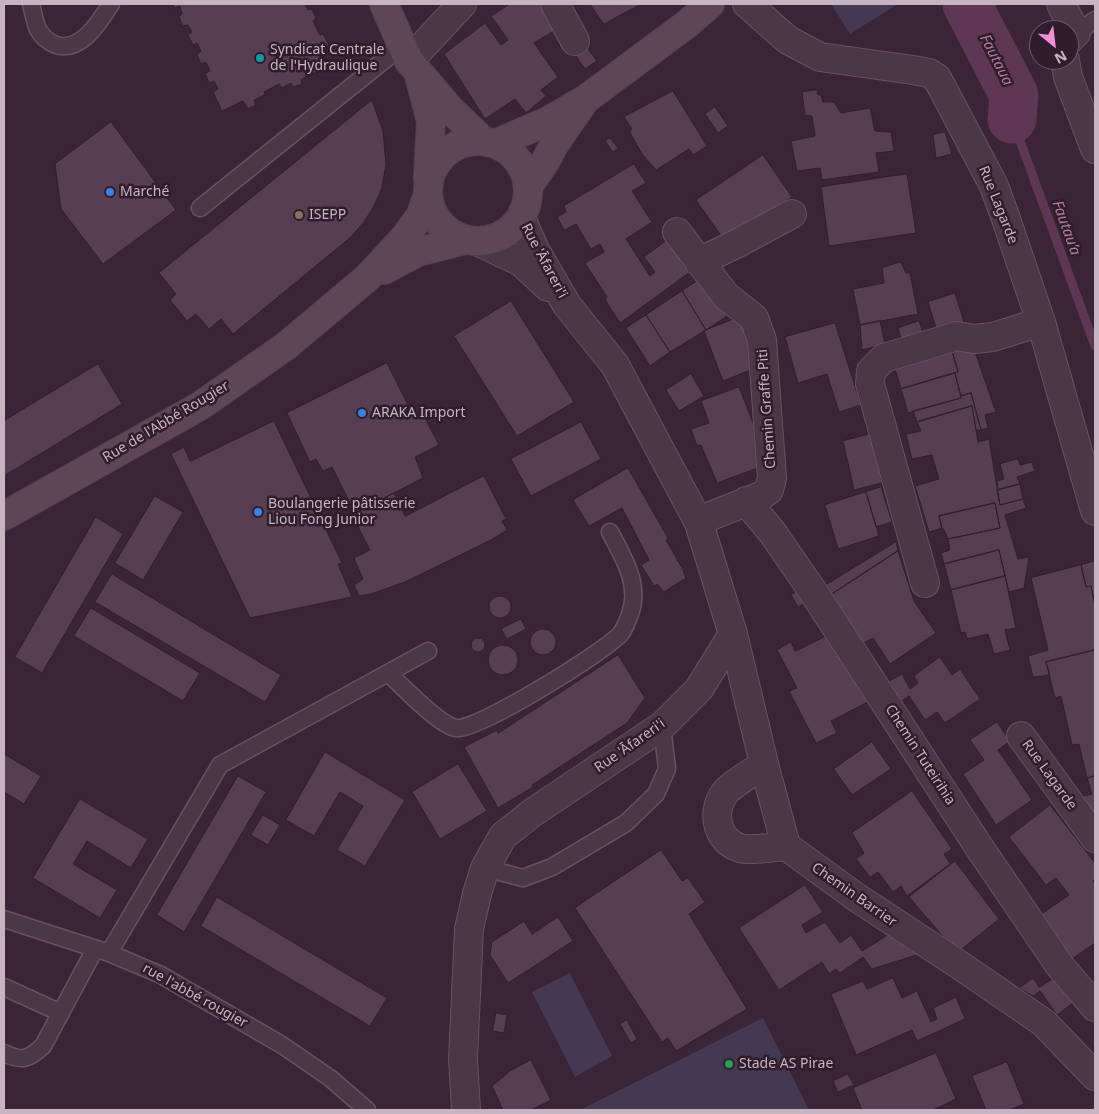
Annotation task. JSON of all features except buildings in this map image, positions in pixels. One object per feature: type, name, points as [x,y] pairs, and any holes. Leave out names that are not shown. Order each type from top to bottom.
[{"type":"main road","points":[[384,4],[410,60],[431,121],[428,189],[434,216],[447,231],[472,241],[503,235],[521,218],[526,208],[529,185],[586,99]]},
{"type":"main road","points":[[428,189],[436,163],[450,149],[468,141],[490,141],[539,125],[586,99],[687,24],[710,4]]},
{"type":"main road","points":[[410,60],[449,108],[490,141],[519,160],[529,185]]},
{"type":"main road","name":"Rue de l'Abbé Rougier","points":[[4,516],[200,406],[286,346],[367,278],[405,237],[422,215],[428,189]]},
{"type":"main road","name":"Rue de l'Abbé Rougier","points":[[367,278],[418,252],[472,241]]},
{"type":"street","points":[[410,60],[462,4]]},
{"type":"street","points":[[555,4],[575,41]]},
{"type":"street","name":"Rue Lagarde","points":[[747,4],[788,40],[820,57],[929,73],[937,78],[994,186],[1041,322],[1095,511]]},
{"type":"street","points":[[1061,4],[1085,30]]},
{"type":"street","points":[[1067,70],[1095,149]]},
{"type":"street","points":[[699,262],[792,214]]},
{"type":"street","name":"Rue 'Āfareri'i","points":[[521,218],[536,250],[567,305]]},
{"type":"street","name":"Chemin Graffe Piti","points":[[677,232],[726,296],[754,318],[762,340],[772,478],[769,490],[766,493],[698,521]]},
{"type":"street","name":"Rue 'Āfareri'i","points":[[466,1110],[463,1059],[469,929],[477,894],[486,868],[503,836],[532,813],[662,726],[699,689],[733,634],[698,521],[615,365],[567,305],[521,262],[472,241]]},
{"type":"street","points":[[925,583],[870,384],[871,371],[884,358],[957,336],[974,339],[993,337],[1041,322]]},
{"type":"street","name":"Chemin Tuteirihia","points":[[746,501],[772,532],[812,590],[979,847],[1060,966],[1095,1008]]},
{"type":"street","points":[[733,634],[786,846],[740,848],[724,838],[717,825],[718,809],[724,793],[764,764]]},
{"type":"street","name":"Rue Lagarde","points":[[1021,736],[1095,838]]},
{"type":"street","name":"Chemin Barrier","points":[[786,846],[856,897],[1044,1023],[1095,1076]]},
{"type":"lane","points":[[31,4],[37,28],[48,42],[61,46],[78,42],[94,29],[111,4]]},
{"type":"lane","points":[[200,208],[410,60]]},
{"type":"lane","points":[[388,673],[445,724],[457,729],[488,718],[597,653],[622,632],[631,613],[633,589],[628,566],[610,532]]},
{"type":"lane","points":[[4,1054],[17,1060],[33,1056],[43,1046],[61,1013],[220,765],[428,651]]},
{"type":"lane","points":[[486,868],[523,878],[552,867],[626,823],[656,794],[667,769],[662,726]]},
{"type":"lane","name":"rue l'abbé rougier","points":[[4,919],[102,951],[161,975],[282,1045],[330,1078],[367,1110]]},
{"type":"lane","points":[[4,987],[61,1013]]},
{"type":"shaded area","points":[[831,4],[898,4],[850,34]]},
{"type":"shaded area","points":[[570,973],[612,1056],[575,1077],[532,992]]},
{"type":"shaded area","name":"Stade AS Pirae","points":[[763,1018],[809,1110],[580,1110]]},
{"type":"waterway","name":"Fautaua","points":[[967,4],[1014,95],[1012,119]]},
{"type":"waterway","name":"Fautau’a","points":[[1012,119],[1095,346]]},
{"type":"place","name":"Syndicat Centrale de l'Hydraulique","points":[[260,58]]},
{"type":"place","name":"Marché","points":[[110,192]]},
{"type":"place","name":"ISEPP","points":[[299,215]]},
{"type":"place","name":"ARAKA Import","points":[[362,413]]},
{"type":"place","name":"Boulangerie pâtisserie Liou Fong Junior","points":[[258,512]]},
{"type":"place","name":"Stade AS Pirae","points":[[729,1064]]}]
